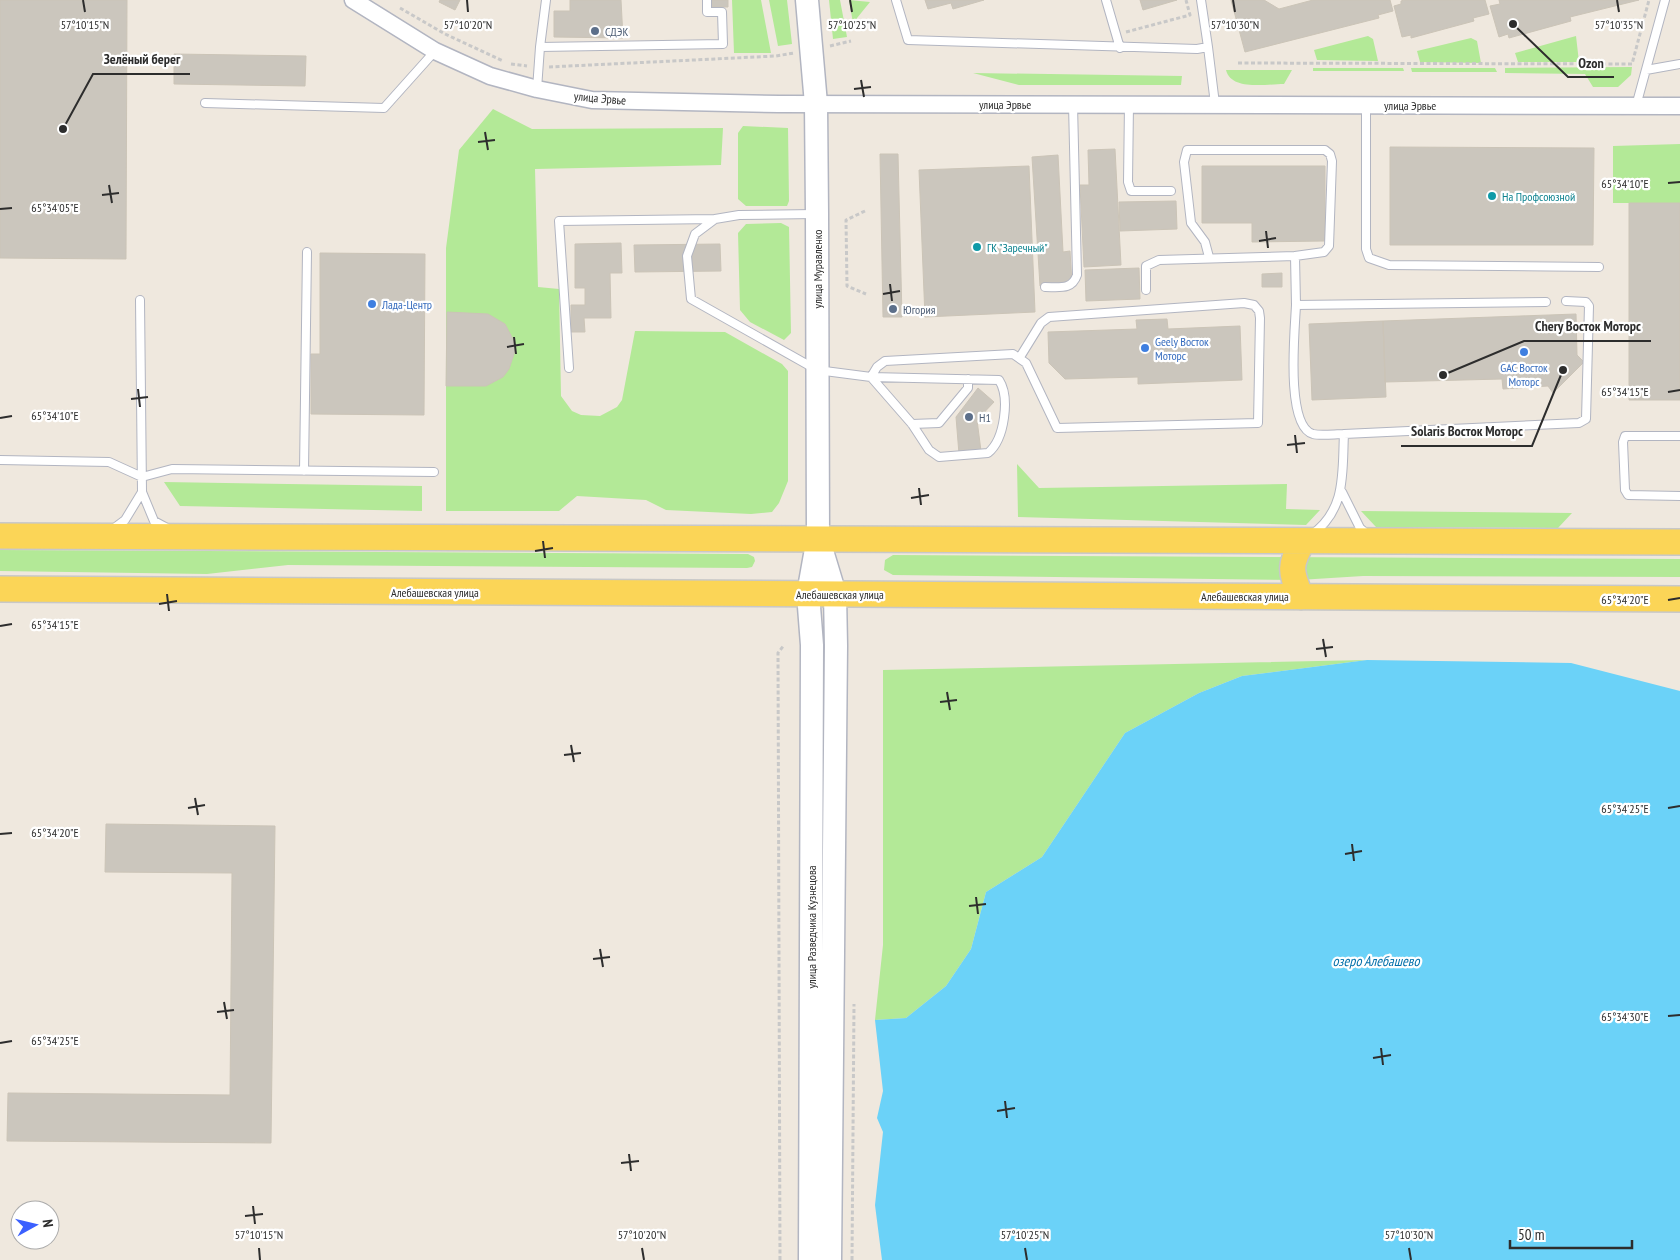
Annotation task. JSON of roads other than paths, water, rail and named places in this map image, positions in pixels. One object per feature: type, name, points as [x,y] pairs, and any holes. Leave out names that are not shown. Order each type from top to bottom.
[{"type":"main road","name":"улица Муравленко","points":[[807,0],[816,104],[818,538]]},
{"type":"main road","points":[[0,536],[1680,542]]},
{"type":"main road","name":"улица Разведчика Кузнецова","points":[[810,1260],[812,645],[808,594],[818,538]]},
{"type":"main road","name":"улица Разведчика Кузнецова","points":[[818,538],[836,594],[830,1260]]},
{"type":"main road","points":[[1301,597],[1291,567],[1303,541]]},
{"type":"main road","name":"Алебашевская улица","points":[[0,589],[1680,599]]},
{"type":"street","name":"улица Эрвье","points":[[353,0],[435,51],[490,76],[537,89],[592,100],[816,104],[1680,106]]},
{"type":"lane","points":[[537,89],[546,0]]},
{"type":"lane","points":[[540,47],[723,44],[722,12],[707,12],[707,0]]},
{"type":"lane","points":[[896,0],[908,40],[1120,48],[1196,49],[1208,47]]},
{"type":"lane","points":[[1106,0],[1120,48]]},
{"type":"lane","points":[[1201,0],[1215,104]]},
{"type":"lane","points":[[1636,106],[1665,0]]},
{"type":"lane","points":[[205,103],[384,108],[435,51]]},
{"type":"lane","points":[[1646,70],[1680,64]]},
{"type":"lane","points":[[1045,287],[1069,287],[1074,284],[1077,275],[1072,104]]},
{"type":"lane","points":[[1129,104],[1128,182],[1131,191],[1171,191]]},
{"type":"lane","points":[[1366,105],[1366,249],[1369,258],[1389,265],[1599,268]]},
{"type":"lane","points":[[1146,290],[1146,266],[1152,262],[1209,257],[1295,256],[1324,252],[1329,246],[1332,161],[1330,154],[1326,150],[1187,150],[1184,162],[1191,223],[1205,242],[1209,257]]},
{"type":"lane","points":[[568,368],[559,221],[715,219],[739,215],[817,214]]},
{"type":"lane","points":[[715,219],[695,234],[687,256],[691,299],[817,370],[871,377],[991,378],[999,380],[1003,386],[1004,426],[994,448],[988,452],[939,457],[929,450],[912,424],[871,377]]},
{"type":"lane","points":[[304,471],[307,252]]},
{"type":"lane","points":[[1295,256],[1294,397],[1297,413],[1304,427],[1312,434],[1583,422],[1588,416],[1588,306],[1586,302],[1581,300],[1566,301]]},
{"type":"lane","points":[[140,300],[142,492],[154,521],[184,538]]},
{"type":"lane","points":[[1296,305],[1546,302]]},
{"type":"lane","points":[[871,377],[877,367],[885,361],[1013,354],[1020,357],[1026,363],[1057,428],[1258,423],[1260,318],[1259,311],[1254,304],[1244,303],[1049,317],[1042,323],[1020,357]]},
{"type":"lane","points":[[912,424],[939,423],[968,388],[968,379]]},
{"type":"lane","points":[[1303,541],[1315,532],[1333,511],[1342,492],[1344,434]]},
{"type":"lane","points":[[1680,436],[1625,436],[1623,442],[1625,490],[1628,495],[1680,496]]},
{"type":"lane","points":[[0,460],[109,462],[142,477],[172,469],[434,472]]},
{"type":"lane","points":[[102,537],[125,520],[142,492]]},
{"type":"lane","points":[[1342,492],[1360,528],[1376,541]]},
{"type":"water","name":"озеро Алебашево","points":[[1367,660],[1571,663],[1680,691],[1680,1260],[882,1260],[875,1205],[883,1132],[877,1118],[883,1091],[875,1020],[906,1018],[946,986],[971,949],[986,892],[1042,857],[1125,733],[1199,693],[1242,676]]},
{"type":"place","name":"Ozon","points":[[1513,24]]},
{"type":"place","name":"СДЭК","points":[[595,31]]},
{"type":"place","name":"Зелёный берег","points":[[63,129]]},
{"type":"place","name":"На Профсоюзной","points":[[1492,196]]},
{"type":"place","name":"ГК \"Заречный\"","points":[[977,247]]},
{"type":"place","name":"Лада-Центр","points":[[372,304]]},
{"type":"place","name":"Югория","points":[[893,309]]},
{"type":"place","name":"Geely Восток Моторс","points":[[1145,348]]},
{"type":"place","name":"GAC Восток Моторс","points":[[1524,352]]},
{"type":"place","name":"Solaris Восток Моторс","points":[[1563,370]]},
{"type":"place","name":"Chery Восток Моторс","points":[[1443,375]]},
{"type":"place","name":"Н1","points":[[969,417]]}]
